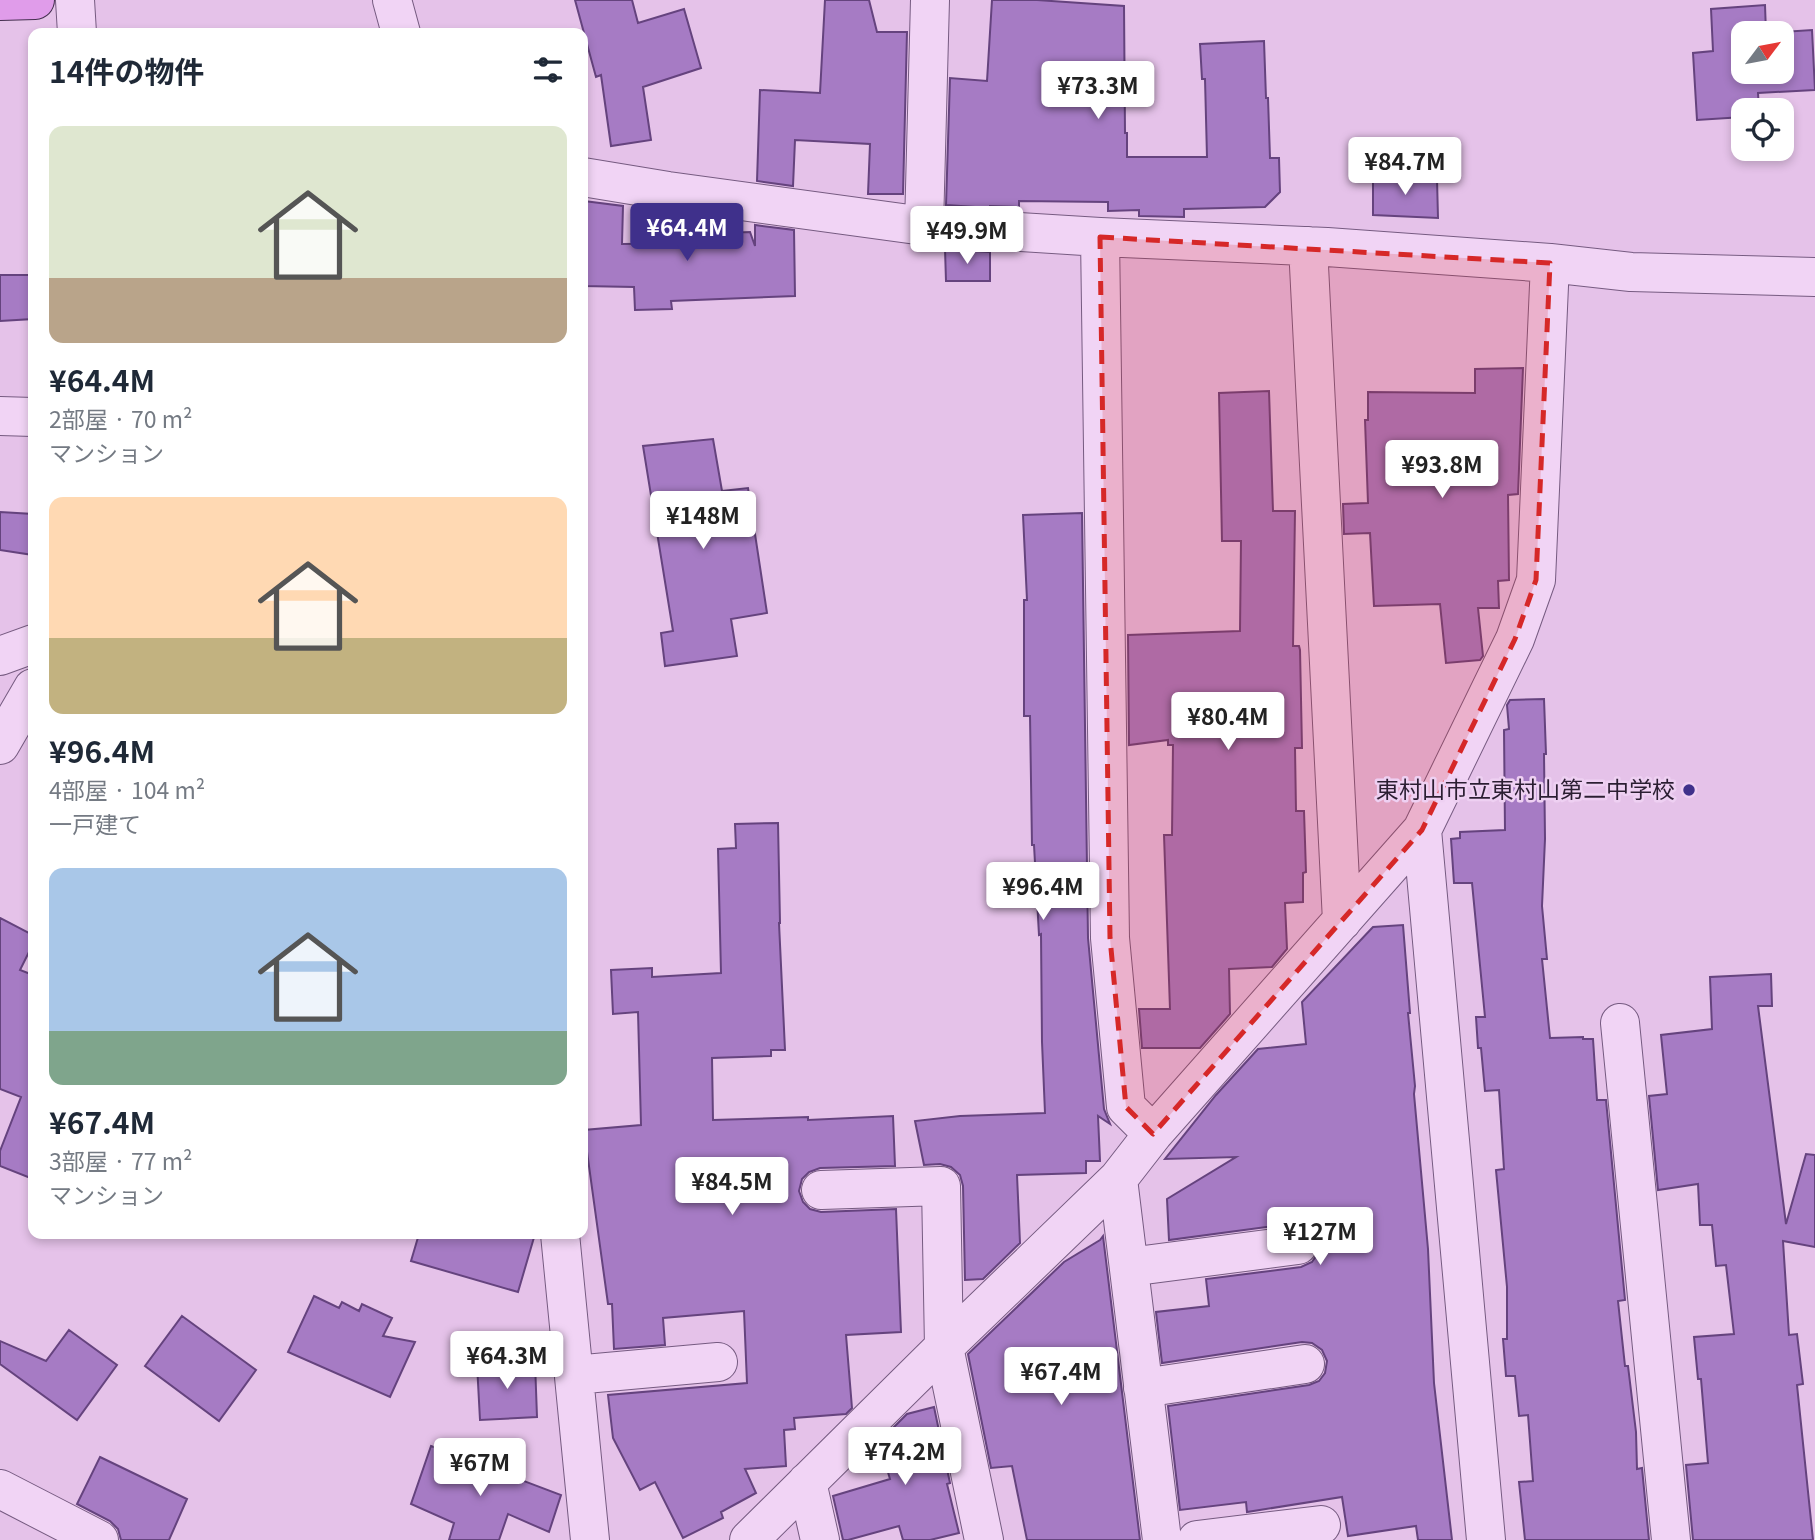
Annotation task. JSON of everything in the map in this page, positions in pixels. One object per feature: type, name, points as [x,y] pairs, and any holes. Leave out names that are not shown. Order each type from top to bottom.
[{"type":"main road","points":[[0,1],[35,0]]},
{"type":"street","points":[[75,0],[77,28]]},
{"type":"street","points":[[392,0],[400,28]]},
{"type":"street","points":[[924,226],[930,0]]},
{"type":"street","points":[[588,178],[924,226],[1308,246],[1550,263],[1631,272],[1815,277]]},
{"type":"street","points":[[1100,237],[1110,938],[1126,1107],[1153,1135]]},
{"type":"street","points":[[1308,246],[1342,921]]},
{"type":"street","points":[[749,1540],[1118,1179],[1153,1135],[1422,830],[1515,639],[1536,580],[1550,263]]},
{"type":"street","points":[[0,416],[28,417]]},
{"type":"street","points":[[0,656],[28,646]]},
{"type":"street","points":[[0,745],[28,697]]},
{"type":"street","points":[[1422,830],[1486,1540]]},
{"type":"street","points":[[1620,1023],[1671,1540]]},
{"type":"street","points":[[1118,1179],[1162,1540]]},
{"type":"street","points":[[821,1190],[940,1186],[944,1348],[984,1540]]},
{"type":"street","points":[[560,1239],[590,1540]]},
{"type":"street","points":[[1129,1267],[1298,1245]]},
{"type":"street","points":[[574,1375],[718,1362]]},
{"type":"street","points":[[1143,1388],[1305,1364]]},
{"type":"street","points":[[807,1482],[820,1540]]},
{"type":"street","points":[[0,1489],[97,1540]]},
{"type":"street","points":[[1197,1540],[1321,1525]]},
{"type":"highlighted area","points":[[1100,237],[1550,263],[1536,580],[1515,639],[1422,830],[1153,1134],[1126,1107],[1110,938]]},
{"type":"building","points":[[575,0],[632,0],[638,23],[684,9],[701,68],[643,87],[651,140],[611,146],[601,75],[596,77],[588,48],[588,28],[583,28]]},
{"type":"building","points":[[825,0],[869,0],[877,32],[907,32],[903,194],[868,194],[870,144],[795,140],[793,186],[757,181],[760,90],[820,93]]},
{"type":"building","points":[[992,0],[1124,6],[1127,157],[1207,157],[1205,79],[1202,79],[1200,44],[1264,41],[1270,158],[1279,158],[1280,192],[1265,207],[1184,209],[1184,217],[1139,216],[1139,210],[1108,211],[1108,202],[1019,201],[1019,207],[990,208],[946,205],[950,78],[987,81]]},
{"type":"building","points":[[1765,5],[1766,21],[1731,21],[1731,84],[1794,84],[1794,31],[1812,30],[1815,90],[1758,93],[1758,98],[1731,98],[1731,118],[1697,120],[1693,53],[1713,51],[1711,9]]},
{"type":"building","points":[[1373,176],[1437,179],[1438,218],[1373,215]]},
{"type":"building","points":[[588,202],[623,206],[622,244],[696,243],[696,234],[750,232],[755,246],[755,225],[794,230],[795,296],[671,301],[672,309],[635,310],[634,287],[588,286]]},
{"type":"building","points":[[945,249],[990,252],[990,281],[946,281]]},
{"type":"building","points":[[0,275],[28,275],[28,319],[0,321]]},
{"type":"building","points":[[1523,368],[1518,494],[1508,495],[1509,580],[1498,581],[1499,608],[1478,608],[1483,656],[1480,660],[1446,663],[1440,604],[1374,606],[1370,533],[1344,534],[1343,504],[1368,503],[1365,420],[1368,420],[1368,392],[1475,393],[1475,369]]},
{"type":"building","points":[[1269,391],[1273,511],[1295,511],[1293,646],[1299,646],[1300,650],[1302,748],[1295,748],[1296,811],[1304,811],[1306,872],[1303,873],[1303,902],[1285,903],[1287,949],[1272,967],[1229,969],[1230,1014],[1200,1048],[1142,1048],[1139,1009],[1170,1009],[1164,835],[1172,835],[1173,745],[1168,745],[1168,740],[1129,745],[1128,635],[1240,631],[1241,541],[1222,541],[1219,393]]},
{"type":"building","points":[[713,439],[722,491],[748,488],[767,613],[731,619],[737,656],[665,666],[661,633],[673,631],[643,446]]},
{"type":"building","points":[[0,512],[28,514],[28,554],[0,550]]},
{"type":"building","points":[[1082,513],[1088,938],[1104,1109],[1110,1124],[1098,1116],[1100,1161],[1086,1161],[1086,1173],[1017,1175],[1020,1243],[983,1279],[965,1280],[963,1186],[960,1175],[951,1167],[940,1164],[924,1165],[915,1121],[960,1116],[1045,1113],[1041,934],[1039,935],[1032,845],[1030,716],[1024,716],[1024,600],[1027,600],[1023,515]]},
{"type":"building","points":[[1544,699],[1546,754],[1542,906],[1547,959],[1542,959],[1550,1038],[1593,1039],[1597,1100],[1606,1100],[1625,1300],[1618,1301],[1636,1432],[1637,1469],[1642,1468],[1649,1540],[1525,1540],[1519,1482],[1533,1481],[1528,1415],[1519,1416],[1515,1376],[1506,1376],[1503,1339],[1507,1339],[1507,1287],[1496,1170],[1504,1169],[1499,1090],[1485,1091],[1476,1017],[1485,1017],[1472,883],[1454,883],[1451,839],[1460,838],[1460,832],[1505,830],[1504,730],[1509,729],[1507,705],[1510,700]]},
{"type":"building","points":[[778,823],[785,1050],[771,1050],[771,1056],[712,1058],[713,1120],[808,1117],[808,1120],[893,1116],[895,1166],[820,1168],[809,1172],[802,1179],[799,1191],[803,1202],[810,1209],[821,1212],[896,1209],[901,1332],[846,1335],[852,1408],[846,1414],[794,1418],[795,1429],[784,1430],[786,1466],[745,1469],[756,1493],[721,1512],[723,1518],[683,1538],[655,1482],[640,1490],[613,1438],[608,1395],[747,1383],[744,1311],[663,1318],[665,1345],[614,1349],[612,1304],[608,1304],[588,1159],[588,1130],[641,1125],[638,1012],[613,1014],[611,970],[652,968],[652,977],[721,973],[718,849],[736,848],[735,824]]},
{"type":"building","points":[[0,918],[28,932],[28,954],[20,970],[28,973],[28,1177],[0,1166],[0,1151],[21,1097],[0,1089]]},
{"type":"building","points":[[1403,925],[1428,1249],[1434,1383],[1452,1540],[1418,1540],[1416,1526],[1348,1536],[1342,1497],[1247,1512],[1246,1502],[1180,1510],[1168,1406],[1309,1385],[1319,1381],[1325,1373],[1327,1361],[1322,1350],[1312,1343],[1302,1342],[1162,1363],[1156,1312],[1209,1306],[1206,1279],[1301,1267],[1312,1262],[1320,1243],[1315,1231],[1307,1225],[1296,1223],[1169,1240],[1167,1199],[1236,1157],[1165,1159],[1216,1095],[1258,1049],[1306,1044],[1302,1002],[1373,927]]},
{"type":"building","points":[[1771,974],[1772,1006],[1758,1006],[1786,1224],[1806,1154],[1815,1155],[1815,1247],[1783,1241],[1789,1335],[1797,1334],[1803,1384],[1797,1385],[1813,1540],[1693,1540],[1686,1465],[1708,1463],[1701,1379],[1698,1379],[1694,1337],[1734,1334],[1726,1265],[1716,1266],[1712,1225],[1700,1225],[1698,1184],[1658,1190],[1649,1096],[1667,1094],[1661,1035],[1712,1029],[1710,977]]},
{"type":"building","points":[[1103,1236],[1140,1540],[1027,1540],[1012,1466],[991,1468],[968,1354],[1064,1262]]},
{"type":"building","points":[[418,1239],[534,1239],[518,1292],[411,1261]]},
{"type":"building","points":[[314,1296],[339,1308],[342,1302],[359,1311],[362,1304],[392,1318],[383,1336],[415,1342],[390,1397],[288,1352]]},
{"type":"building","points":[[182,1316],[256,1370],[219,1421],[145,1366]]},
{"type":"building","points":[[69,1330],[117,1365],[77,1420],[0,1364],[0,1341],[46,1361]]},
{"type":"building","points":[[535,1362],[537,1417],[480,1420],[477,1364]]},
{"type":"building","points":[[934,1407],[950,1483],[947,1484],[959,1533],[930,1540],[903,1540],[899,1526],[843,1540],[833,1496],[890,1479],[879,1442],[907,1414]]},
{"type":"building","points":[[431,1446],[561,1495],[549,1532],[508,1514],[499,1540],[449,1540],[454,1523],[411,1504]]},
{"type":"building","points":[[100,1457],[187,1499],[169,1540],[121,1540],[118,1529],[110,1521],[77,1504]]},
{"type":"place","name":"東村山市立東村山第二中学校","points":[[1689,790]]}]
